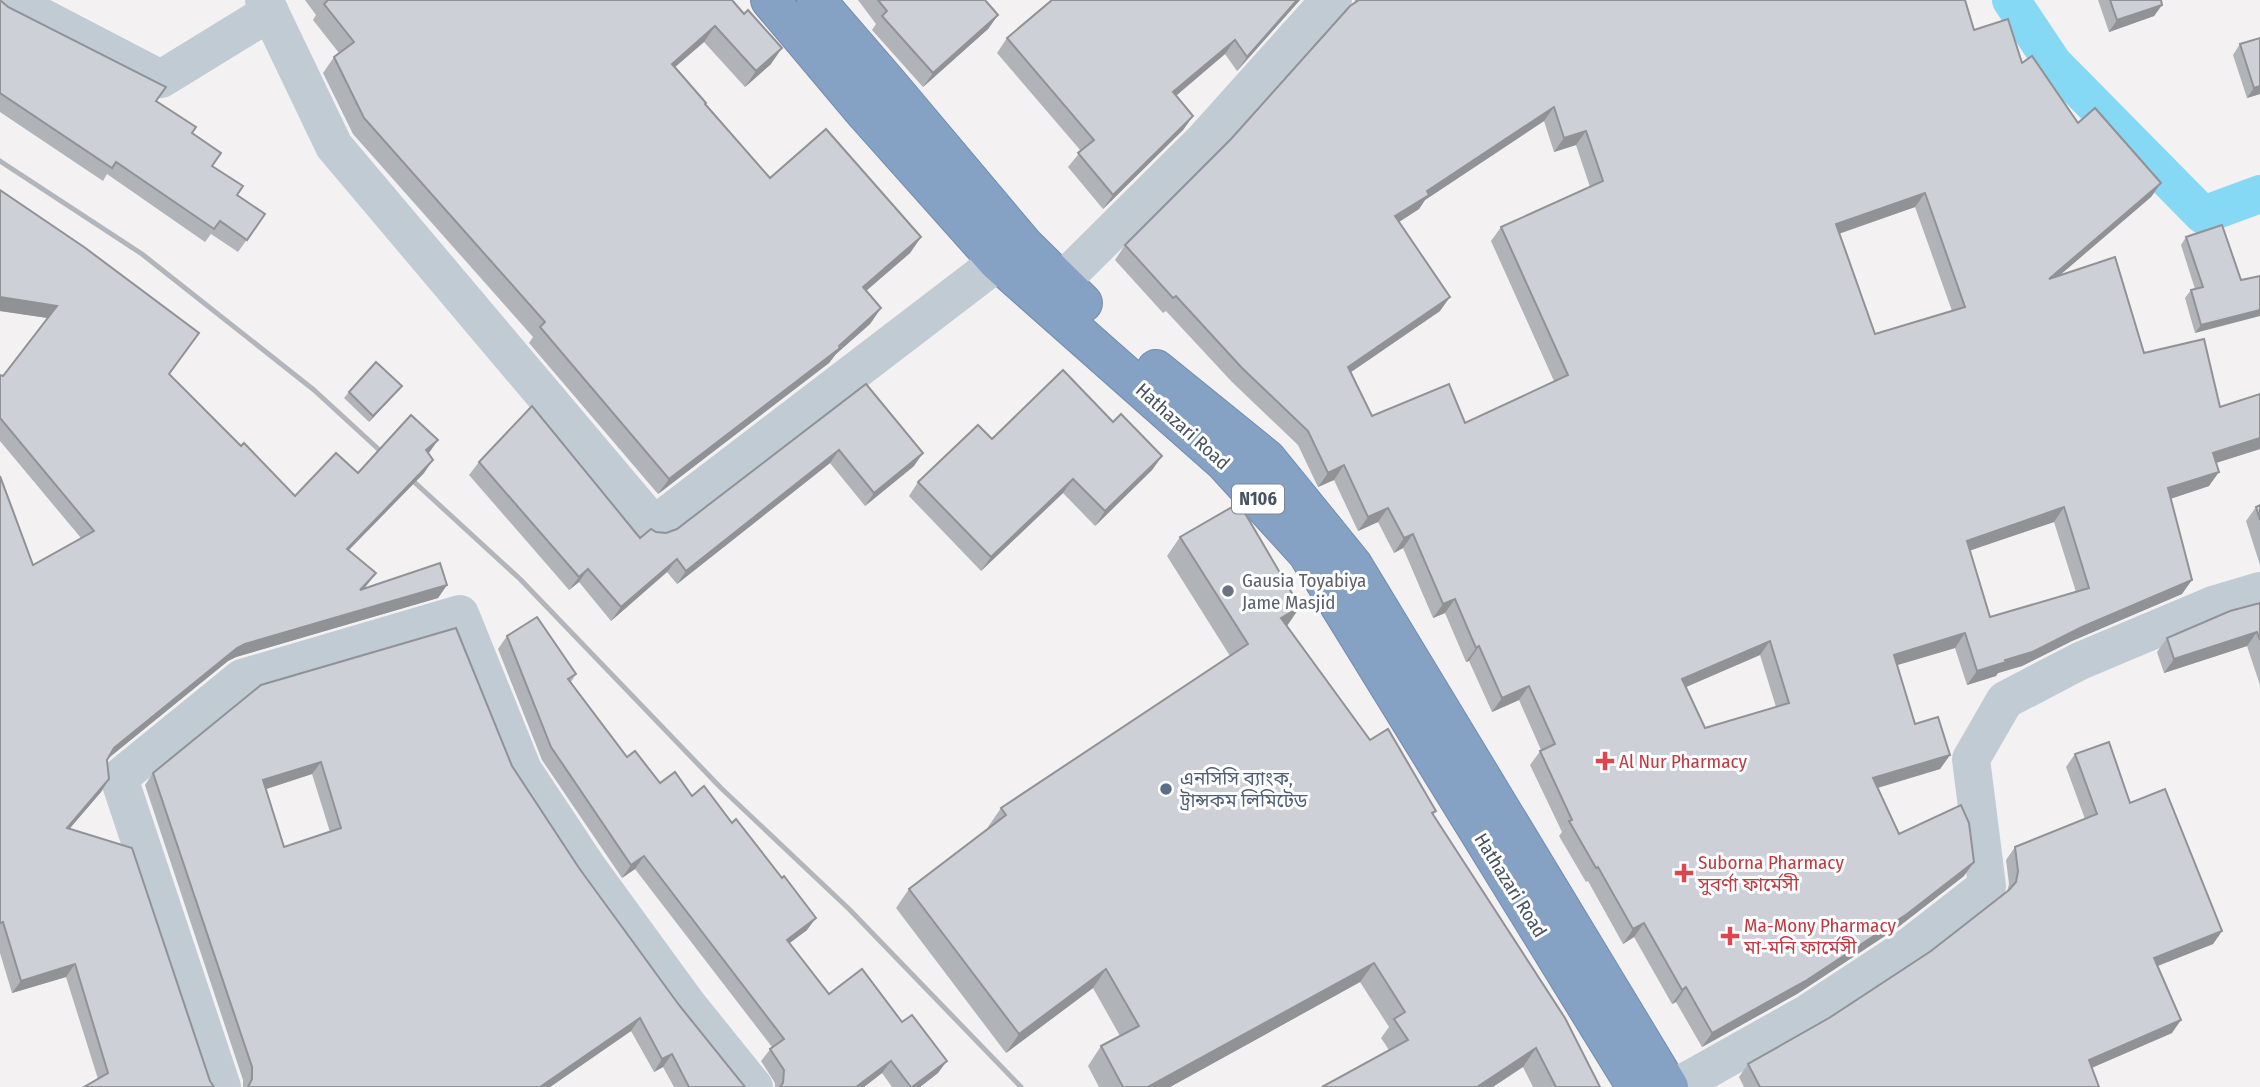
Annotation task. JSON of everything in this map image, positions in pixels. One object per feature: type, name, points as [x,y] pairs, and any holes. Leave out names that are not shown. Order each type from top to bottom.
[{"type":"highway","name":"Hathazari Road","points":[[770,0],[866,114],[998,262],[1224,462],[1307,553],[1636,1087]]},
{"type":"highway","name":"Hathazari Road","points":[[816,0],[1024,245],[1118,338],[1267,459],[1353,565],[1669,1087]]},
{"type":"street","points":[[9,0],[161,79],[267,6],[334,146],[654,525],[998,262]]},
{"type":"street","points":[[1061,282],[1205,139],[1327,3],[1333,0]]},
{"type":"street","points":[[1676,1087],[1808,1013],[1910,946],[1987,886],[1971,759],[2005,700],[2080,661],[2213,605],[2260,591]]},
{"type":"street","points":[[222,1087],[119,778],[242,678],[460,614],[523,770],[603,889],[687,1004],[754,1087]]},
{"type":"building","points":[[0,0],[8,7],[166,87],[156,101],[196,127],[192,133],[221,153],[212,166],[243,186],[237,195],[265,214],[247,240],[220,221],[214,229],[116,162],[112,168],[0,93]]},
{"type":"building","points":[[328,0],[732,0],[744,14],[748,10],[782,48],[756,71],[715,26],[672,64],[770,178],[826,129],[921,237],[863,287],[881,308],[839,346],[840,348],[669,479],[540,327],[545,322],[364,118],[334,57],[354,42],[324,4]]},
{"type":"building","points":[[878,0],[985,0],[998,15],[933,73],[882,16],[887,11]]},
{"type":"building","points":[[1052,0],[1297,0],[1247,57],[1235,40],[1173,92],[1193,116],[1113,195],[1078,153],[1094,140],[1007,38]]},
{"type":"building","points":[[1359,0],[1965,0],[1974,30],[2008,19],[2022,63],[2032,56],[2078,123],[2095,108],[2161,183],[2049,279],[2115,257],[2144,353],[2204,339],[2220,407],[2260,394],[2260,438],[2213,453],[2219,472],[2168,488],[2192,580],[2082,627],[2032,652],[1977,671],[1965,633],[1894,655],[1915,724],[1938,717],[1950,755],[1873,778],[1899,834],[1961,805],[1969,823],[1974,862],[1907,914],[1807,980],[1712,1033],[1686,987],[1682,990],[1644,923],[1633,929],[1569,821],[1572,820],[1540,751],[1555,744],[1529,686],[1502,698],[1455,599],[1443,604],[1413,534],[1404,538],[1388,508],[1368,517],[1344,465],[1328,473],[1308,431],[1242,368],[1176,296],[1173,298],[1125,245],[1231,139],[1350,6]],"holes":[[[1554,107],[1564,138],[1586,131],[1603,181],[1501,227],[1568,375],[1465,423],[1449,384],[1372,416],[1348,367],[1450,297],[1395,216],[1429,195],[1427,191]],[[1925,193],[1965,307],[1875,334],[1836,224]],[[2064,507],[2089,588],[1990,617],[1967,541]],[[1770,641],[1789,703],[1705,728],[1682,679]]]},
{"type":"building","points":[[2110,0],[2161,0],[2162,5],[2117,20]]},
{"type":"building","points":[[2260,38],[2260,86],[2254,88],[2240,44]]},
{"type":"building","points":[[0,190],[84,247],[199,333],[169,374],[241,446],[244,443],[295,496],[336,453],[358,473],[411,415],[438,440],[426,450],[433,460],[347,549],[376,573],[360,590],[440,563],[447,585],[237,648],[114,748],[107,760],[109,779],[67,828],[132,848],[214,1087],[84,1087],[108,1073],[75,964],[21,981],[3,922],[0,923],[0,476],[33,565],[94,531],[0,418],[0,375],[3,376],[57,306],[0,297]]},
{"type":"building","points":[[2222,225],[2241,280],[2260,276],[2260,310],[2201,325],[2191,290],[2203,287],[2186,237]]},
{"type":"building","points":[[376,362],[402,386],[373,416],[349,392]]},
{"type":"building","points":[[1063,370],[1113,422],[1121,414],[1162,456],[1105,511],[1073,479],[991,557],[918,482],[978,425],[992,439]]},
{"type":"building","points":[[866,384],[923,453],[874,493],[839,450],[686,571],[677,559],[621,607],[588,569],[579,577],[479,462],[532,406],[640,538],[651,529],[666,533],[677,529]]},
{"type":"building","points":[[1239,503],[1300,607],[1281,618],[1370,740],[1388,729],[1436,811],[1432,813],[1565,1018],[1600,1087],[1556,1087],[1536,1048],[1477,1087],[1322,1087],[1408,1040],[1394,1019],[1405,1012],[1374,963],[1148,1087],[1123,1087],[1101,1046],[1139,1026],[1106,969],[1019,1034],[909,889],[1006,815],[1001,808],[1248,644],[1180,537]]},
{"type":"building","points":[[2260,603],[2260,640],[2257,632],[2174,659],[2167,638],[2230,611]]},
{"type":"building","points":[[537,617],[576,674],[568,679],[627,757],[635,751],[660,783],[675,772],[692,796],[704,786],[732,823],[736,819],[782,878],[784,876],[816,918],[787,940],[829,994],[862,969],[902,1022],[912,1015],[947,1061],[912,1087],[891,1061],[856,1087],[780,1087],[784,1070],[770,1049],[784,1039],[644,856],[631,865],[551,747],[507,636]]},
{"type":"building","points":[[456,628],[512,766],[579,868],[679,1005],[745,1087],[689,1087],[672,1054],[662,1059],[640,1018],[540,1087],[248,1087],[252,1079],[252,1067],[153,773],[261,685]],"holes":[[[321,762],[341,828],[284,847],[263,780]]]},
{"type":"building","points":[[2109,742],[2130,803],[2165,789],[2222,931],[2154,958],[2181,1020],[2089,1060],[2099,1087],[1760,1087],[1748,1064],[1829,1018],[1931,951],[2009,890],[2016,882],[2018,871],[2015,847],[2097,814],[2075,754]]},
{"type":"waterway","points":[[2011,0],[2053,63],[2203,215],[2260,194]]},
{"type":"railway","points":[[0,161],[142,254],[314,390],[520,579],[721,788],[849,909],[1021,1087]]},
{"type":"place","name":"Gausia Toyabiya Jame Masjid","points":[[1228,591]]},
{"type":"place","name":"Al Nur Pharmacy","points":[[1605,761]]},
{"type":"place","name":"এনসিসি ব্যাংক, ট্রান্সকম লিমিটেড","points":[[1166,789]]},
{"type":"place","name":"Suborna Pharmacy সুবর্ণা ফার্মেসী","points":[[1684,873]]},
{"type":"place","name":"Ma-Mony Pharmacy মা-মনি ফার্মেসী","points":[[1730,936]]}]
